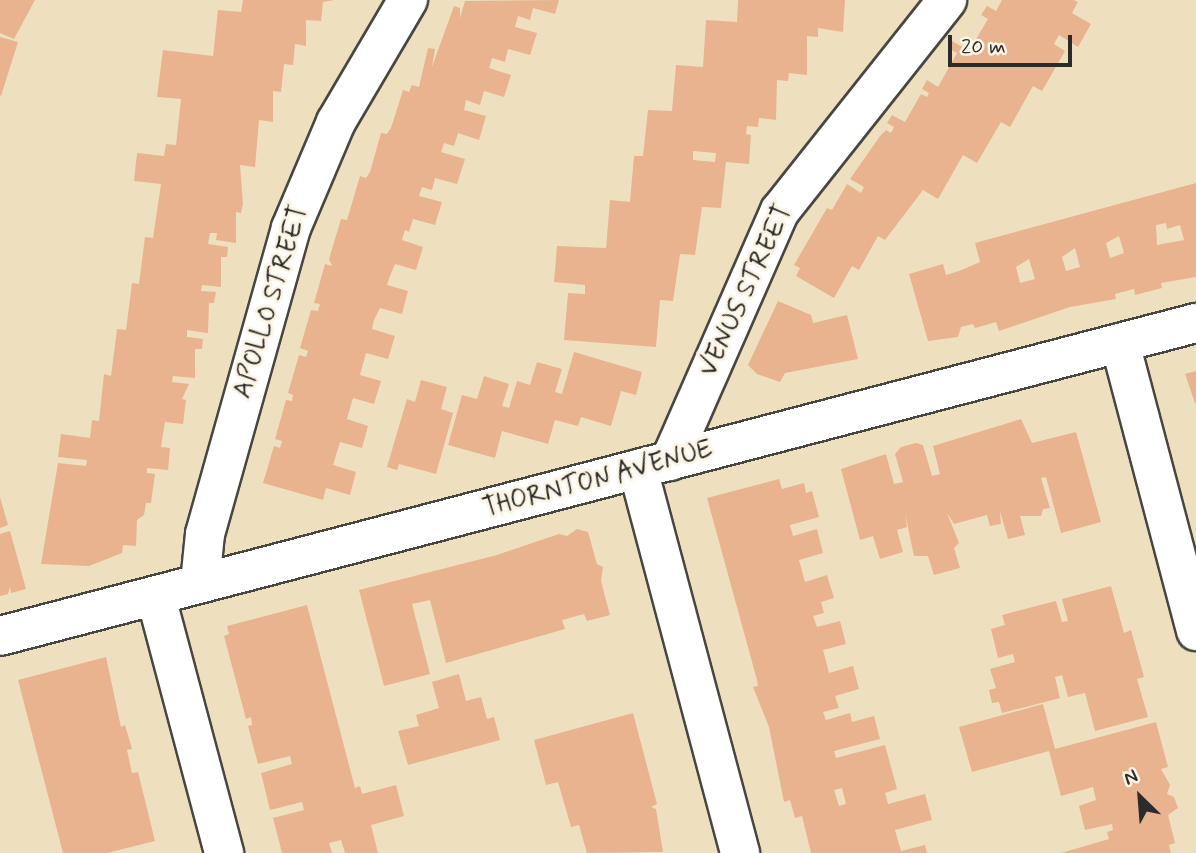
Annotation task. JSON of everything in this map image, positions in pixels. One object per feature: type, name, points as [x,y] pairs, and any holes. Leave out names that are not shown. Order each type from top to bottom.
[{"type":"street","name":"APOLLO STREET","points":[[200,583],[205,534],[290,228],[336,122],[408,0]]},
{"type":"street","name":"VENUS STREET","points":[[654,465],[780,211],[947,0]]},
{"type":"street","name":"THORNTON AVENUE","points":[[0,636],[1196,323]]},
{"type":"street","points":[[1120,343],[1196,631]]},
{"type":"street","points":[[654,465],[740,853]]},
{"type":"street","points":[[156,597],[224,853]]},
{"type":"building","points":[[0,0],[35,0],[14,39],[0,33]]},
{"type":"building","points":[[243,0],[334,0],[323,2],[321,21],[306,20],[306,46],[295,44],[293,65],[284,64],[281,92],[273,91],[273,122],[259,120],[255,167],[240,165],[243,204],[241,213],[236,212],[236,243],[216,240],[217,233],[210,233],[208,244],[228,247],[227,257],[221,257],[221,287],[202,285],[201,291],[216,292],[214,303],[209,303],[208,333],[187,330],[187,337],[203,339],[202,349],[195,349],[195,378],[173,376],[172,382],[189,384],[182,399],[186,400],[183,424],[165,422],[161,447],[170,448],[168,470],[147,468],[147,473],[155,474],[151,503],[146,503],[144,515],[137,520],[136,546],[123,545],[122,553],[89,566],[41,564],[58,463],[86,466],[87,460],[58,457],[61,434],[90,438],[92,420],[99,421],[104,374],[111,376],[117,329],[126,330],[132,283],[139,284],[145,237],[153,238],[161,184],[134,181],[137,153],[164,156],[166,144],[176,145],[181,99],[157,97],[163,50],[213,56],[218,10],[241,12]]},
{"type":"building","points":[[559,0],[555,14],[533,8],[530,20],[518,16],[515,27],[537,33],[530,55],[508,49],[505,62],[492,58],[489,68],[511,75],[504,97],[484,91],[480,105],[466,100],[464,110],[486,116],[479,140],[458,133],[454,146],[444,143],[441,152],[465,159],[457,184],[435,178],[432,190],[422,187],[419,196],[442,202],[435,225],[413,219],[409,232],[405,230],[402,240],[423,247],[416,270],[395,264],[387,285],[408,291],[402,314],[380,308],[374,320],[372,329],[395,336],[388,359],[366,353],[360,375],[381,381],[374,404],[353,398],[347,419],[368,426],[362,448],[340,442],[333,465],[356,472],[350,495],[326,488],[323,500],[263,483],[274,446],[280,448],[282,441],[275,439],[286,400],[292,401],[293,395],[288,393],[299,355],[306,357],[308,351],[300,348],[311,310],[318,311],[320,304],[314,303],[325,264],[332,266],[329,259],[341,219],[347,220],[360,176],[366,178],[370,172],[381,133],[387,134],[391,128],[403,90],[409,92],[412,85],[419,87],[428,48],[435,49],[432,67],[454,6],[460,8],[460,18],[465,1]]},
{"type":"building","points":[[738,0],[845,0],[843,32],[818,28],[818,37],[807,36],[807,75],[789,73],[788,81],[777,80],[776,120],[759,118],[758,127],[747,126],[746,134],[751,135],[749,164],[726,162],[721,208],[702,207],[695,255],[680,254],[673,301],[660,300],[656,347],[564,340],[568,293],[585,294],[585,285],[554,282],[557,246],[606,248],[610,200],[630,202],[634,156],[643,156],[648,110],[672,111],[676,65],[703,67],[706,20],[737,22]],"holes":[[[693,151],[716,153],[715,162],[693,160]]]},
{"type":"building","points":[[1002,0],[1073,0],[1078,2],[1072,13],[1091,24],[1078,47],[1059,35],[1054,44],[1065,51],[1042,91],[1033,86],[1010,127],[1001,122],[977,163],[963,155],[938,199],[923,190],[885,240],[878,236],[859,270],[852,266],[834,298],[796,276],[800,268],[794,265],[827,208],[832,210],[847,184],[861,193],[864,187],[850,179],[880,136],[886,130],[891,133],[894,127],[887,123],[892,115],[905,122],[921,94],[927,97],[929,93],[922,89],[927,80],[938,87],[957,53],[948,48],[952,41],[969,51],[988,19],[981,15],[987,6],[996,11]]},
{"type":"building","points":[[0,37],[18,42],[1,96],[0,95]]},
{"type":"building","points":[[1196,183],[1196,277],[1161,283],[1162,288],[1135,295],[1134,289],[1115,294],[1116,299],[1070,307],[999,331],[996,322],[975,328],[973,324],[961,327],[958,337],[928,341],[909,274],[943,264],[946,275],[980,262],[975,243]],"holes":[[[1166,223],[1167,229],[1180,225],[1184,240],[1157,245],[1156,225]],[[1119,236],[1124,253],[1110,258],[1106,243]],[[1075,248],[1080,267],[1066,271],[1062,257]],[[1029,259],[1035,279],[1020,283],[1016,267]]]},
{"type":"building","points":[[778,301],[811,315],[813,323],[847,315],[858,359],[785,373],[780,382],[757,374],[748,365]]},
{"type":"building","points":[[574,352],[642,372],[636,395],[621,391],[611,426],[581,417],[578,426],[555,420],[548,444],[502,431],[495,458],[448,445],[462,395],[477,399],[484,376],[509,384],[502,406],[509,408],[517,381],[530,385],[537,362],[562,369],[555,392],[562,394]]},
{"type":"building","points":[[1196,371],[1196,403],[1195,403],[1185,374]]},
{"type":"building","points":[[421,380],[447,387],[441,409],[453,413],[436,474],[399,464],[397,470],[387,467],[407,399],[415,402]]},
{"type":"building","points":[[1021,419],[1032,443],[1076,432],[1101,522],[1061,533],[1046,477],[1041,478],[1050,508],[1043,509],[1041,516],[1020,516],[1025,535],[1008,539],[1000,511],[1001,524],[990,526],[987,515],[954,524],[947,513],[959,543],[954,548],[960,568],[934,575],[928,556],[914,556],[905,513],[907,527],[897,530],[903,552],[880,559],[873,536],[860,540],[841,469],[886,454],[894,484],[903,482],[895,454],[901,447],[916,443],[923,445],[932,476],[940,474],[933,446]]},
{"type":"building","points":[[779,479],[782,489],[804,483],[806,493],[812,491],[819,517],[790,525],[793,536],[817,529],[823,553],[799,560],[805,582],[827,575],[834,598],[821,602],[824,613],[813,616],[817,627],[840,621],[846,644],[823,650],[829,673],[853,666],[859,689],[835,696],[839,708],[823,712],[826,720],[850,713],[852,722],[874,716],[880,739],[834,751],[836,758],[885,745],[897,789],[885,793],[888,804],[925,794],[932,820],[895,830],[901,851],[925,845],[927,853],[811,853],[802,816],[795,818],[790,800],[784,802],[769,727],[753,687],[758,686],[757,680],[707,498]],"holes":[[[842,788],[846,804],[839,806],[834,790]]]},
{"type":"building","points":[[0,497],[8,525],[0,528]]},
{"type":"building","points":[[577,529],[588,532],[597,564],[603,567],[601,581],[610,615],[587,621],[584,614],[562,620],[565,629],[446,663],[430,600],[412,604],[430,674],[384,686],[359,590],[497,555],[559,534],[567,536]]},
{"type":"building","points":[[10,531],[26,589],[11,593],[10,587],[8,594],[0,596],[0,534]]},
{"type":"building","points":[[1111,586],[1124,633],[1131,630],[1144,677],[1137,679],[1148,717],[1095,731],[1085,693],[1068,697],[1062,675],[1055,677],[1060,698],[1002,713],[999,702],[992,703],[989,690],[996,688],[990,669],[1015,662],[1013,654],[998,658],[991,629],[1005,625],[1002,615],[1056,601],[1062,622],[1068,621],[1062,599]]},
{"type":"building","points":[[307,605],[355,788],[360,786],[362,794],[396,785],[404,816],[371,825],[378,853],[345,853],[341,840],[329,843],[332,853],[282,853],[273,818],[304,810],[302,802],[270,810],[261,773],[292,764],[290,756],[258,764],[248,726],[252,725],[251,717],[246,719],[224,636],[229,634],[227,626]]},
{"type":"building","points":[[106,657],[121,727],[125,725],[132,749],[127,750],[132,773],[138,772],[155,841],[107,853],[63,853],[18,680]]},
{"type":"building","points":[[459,674],[466,701],[481,697],[487,719],[494,717],[500,740],[408,765],[398,731],[419,726],[416,715],[439,708],[432,682]]},
{"type":"building","points":[[1043,704],[1055,749],[1156,722],[1168,767],[1161,769],[1170,785],[1167,794],[1174,797],[1178,808],[1168,815],[1175,843],[1169,845],[1171,853],[1061,853],[1109,839],[1107,832],[1113,830],[1112,824],[1085,830],[1079,806],[1096,800],[1093,787],[1061,796],[1049,751],[972,772],[959,727]]},
{"type":"building","points":[[633,713],[657,804],[651,807],[656,809],[663,852],[587,853],[579,825],[571,827],[558,782],[546,785],[534,740]]}]
